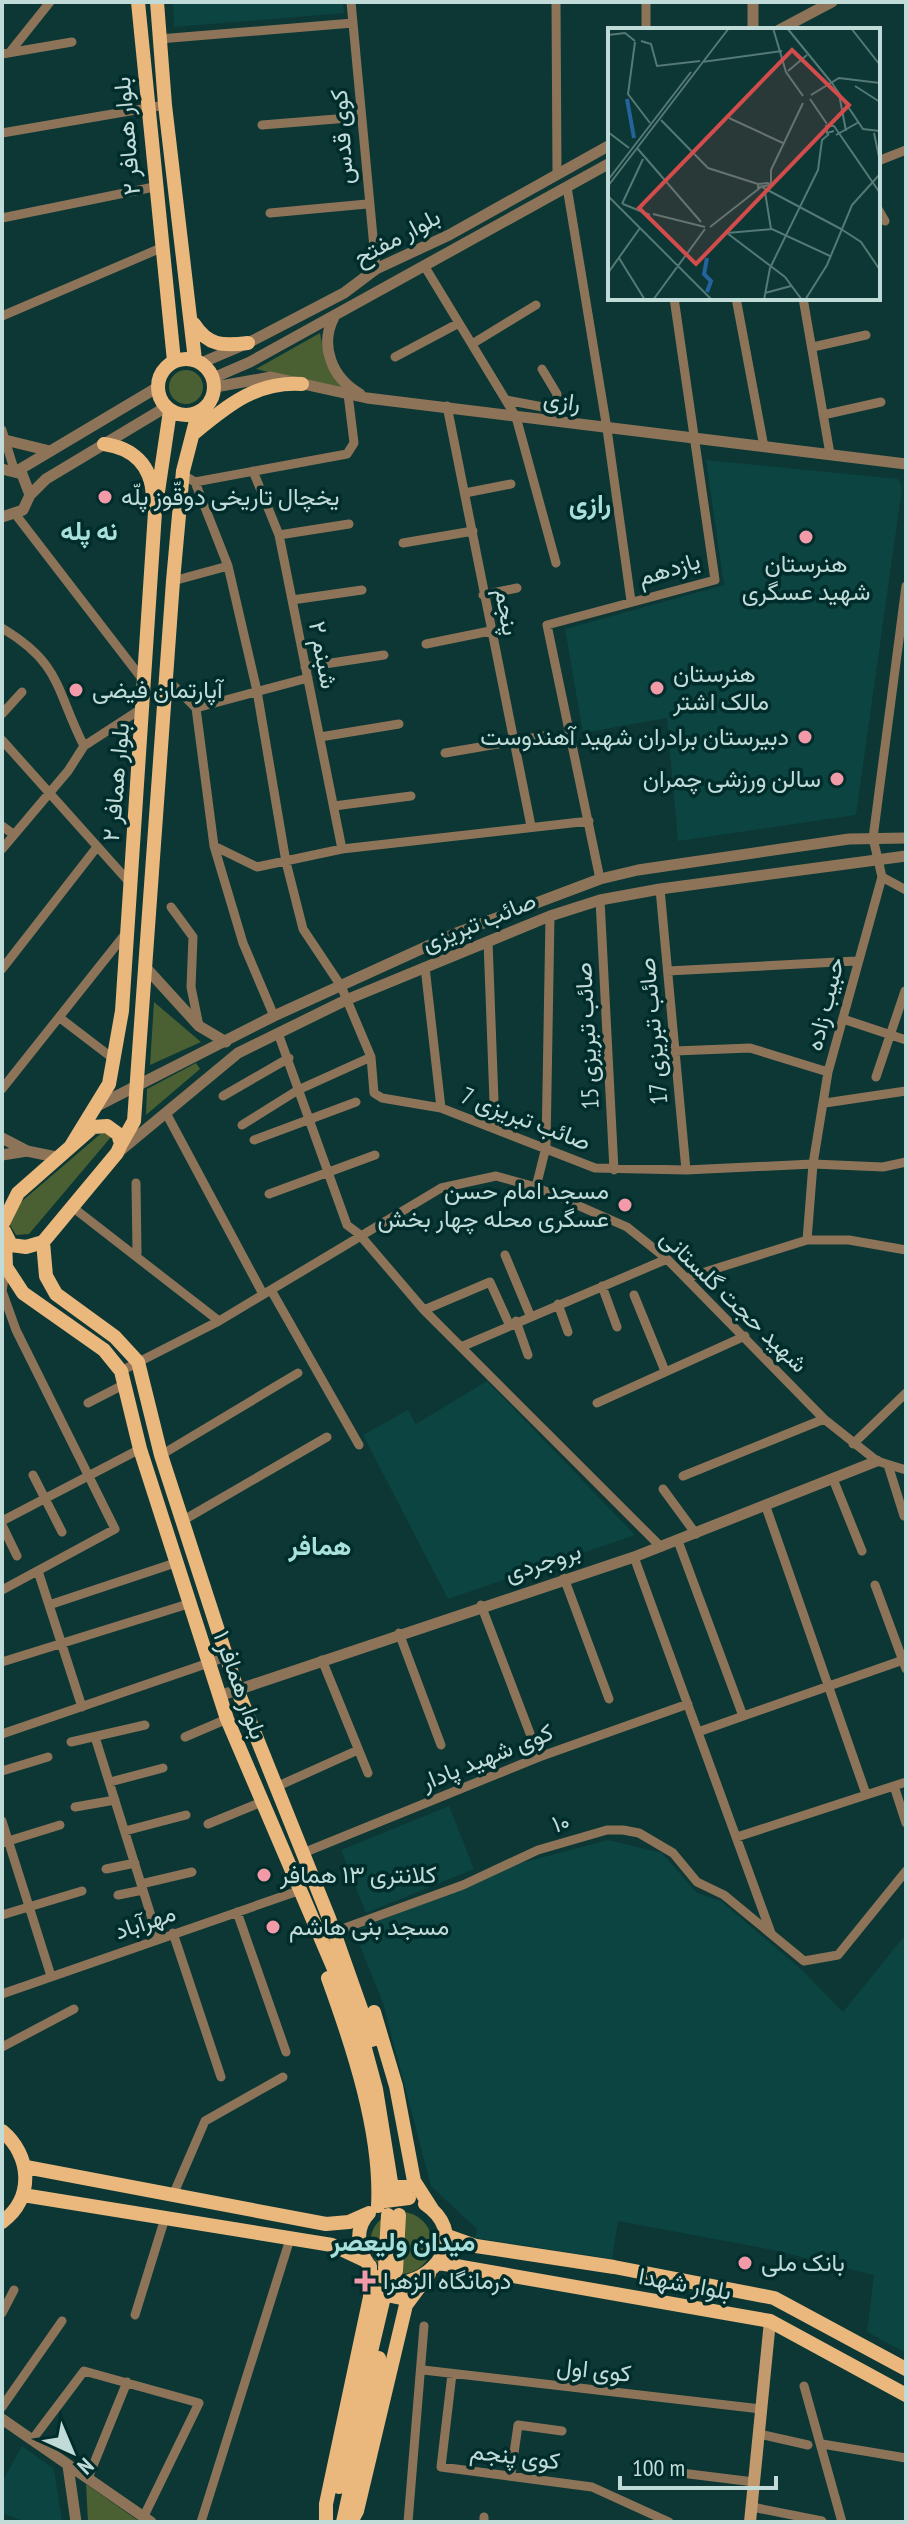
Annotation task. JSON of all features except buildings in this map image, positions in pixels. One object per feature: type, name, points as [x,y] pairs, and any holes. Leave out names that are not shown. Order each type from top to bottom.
[{"type":"main road","name":"بلوار همافر ۲","points":[[138,2],[154,187],[174,361]]},
{"type":"main road","name":"بلوار همافر ۲","points":[[157,2],[165,105],[198,361]]},
{"type":"main road","points":[[192,321],[210,342],[227,346],[244,345]]},
{"type":"main road","points":[[174,361],[198,361],[214,382],[210,403],[198,413],[183,415],[168,409],[158,387],[162,372],[174,361]]},
{"type":"main road","points":[[193,435],[229,405],[263,386],[302,384]]},
{"type":"main road","name":"بلوار همافر ۲","points":[[71,1146],[109,1084],[122,1011],[155,512],[168,409]]},
{"type":"main road","name":"بلوار همافر ۲","points":[[119,1149],[133,1125],[148,970],[173,581],[198,413]]},
{"type":"main road","points":[[104,444],[125,448],[148,470],[155,512]]},
{"type":"main road","points":[[3,1224],[17,1247],[43,1242],[119,1149],[115,1130],[93,1127],[18,1193],[3,1224],[4,1268],[23,1293],[104,1350],[123,1378]]},
{"type":"main road","points":[[43,1242],[46,1276],[56,1294],[115,1337],[138,1362]]},
{"type":"main road","name":"بلوار همافر ۱","points":[[138,1362],[161,1455],[237,1689],[369,2026],[393,2135],[386,2284],[364,2406]]},
{"type":"main road","name":"بلوار همافر ۱","points":[[123,1378],[140,1449],[227,1719],[360,2030],[376,2089],[392,2196]]},
{"type":"main road","points":[[329,1918],[342,1929],[378,2025],[396,2086],[392,2196],[359,2229],[386,2284],[357,2511],[351,2522]]},
{"type":"main road","points":[[2,2131],[14,2141],[26,2167],[23,2195],[16,2208],[2,2222]]},
{"type":"main road","points":[[26,2167],[326,2224],[349,2222],[392,2196],[432,2209],[445,2235],[434,2268]]},
{"type":"main road","points":[[23,2195],[332,2245],[386,2284]]},
{"type":"main road","name":"بلوار شهدا","points":[[445,2235],[476,2246],[641,2272],[774,2298],[906,2369]]},
{"type":"main road","points":[[386,2284],[434,2268]]},
{"type":"main road","points":[[386,2284],[434,2268]]},
{"type":"main road","name":"بلوار شهدا","points":[[434,2268],[770,2321],[906,2395]]},
{"type":"main road","points":[[328,2522],[326,2504],[386,2284]]},
{"type":"main road","points":[[750,2522],[770,2321]]},
{"type":"main road","points":[[856,2368],[866,2346]]},
{"type":"main road","points":[[328,2522],[364,2406]]},
{"type":"main road","points":[[343,2522],[364,2406]]},
{"type":"street","points":[[6,53],[50,2]]},
{"type":"street","name":"کوی قدس","points":[[351,2],[367,204],[376,269]]},
{"type":"street","points":[[556,2],[557,174]]},
{"type":"street","points":[[646,2],[646,28]]},
{"type":"street","points":[[753,2],[753,28]]},
{"type":"street","points":[[783,28],[832,2]]},
{"type":"street","points":[[159,39],[353,23]]},
{"type":"street","points":[[6,53],[72,42]]},
{"type":"street","points":[[2,133],[165,105]]},
{"type":"street","points":[[262,125],[361,117]]},
{"type":"street","name":"بلوار مفتح","points":[[198,361],[244,345],[344,293],[376,269],[449,235],[608,146]]},
{"type":"street","points":[[880,160],[906,150]]},
{"type":"street","name":"بلوار مفتح","points":[[214,382],[608,164]]},
{"type":"street","points":[[2,218],[154,187]]},
{"type":"street","points":[[567,187],[607,429],[631,601]]},
{"type":"street","points":[[522,194],[530,207]]},
{"type":"street","points":[[270,213],[367,204]]},
{"type":"street","points":[[880,212],[885,221]]},
{"type":"street","points":[[2,316],[161,248]]},
{"type":"street","points":[[425,267],[516,417],[556,563]]},
{"type":"street","points":[[674,300],[697,439]]},
{"type":"street","points":[[736,300],[764,447]]},
{"type":"street","points":[[803,300],[830,454]]},
{"type":"street","points":[[472,344],[536,305]]},
{"type":"street","points":[[334,316],[326,337],[331,360],[346,384],[367,398]]},
{"type":"street","points":[[395,357],[459,323]]},
{"type":"street","points":[[813,347],[866,335]]},
{"type":"street","points":[[244,345],[240,357],[250,362]]},
{"type":"street","points":[[506,400],[548,408],[556,405],[557,394],[542,369]]},
{"type":"street","name":"رازی","points":[[214,382],[260,376],[367,398],[906,464]]},
{"type":"street","points":[[11,470],[50,451],[158,387]]},
{"type":"street","points":[[189,478],[253,471],[352,450],[348,394]]},
{"type":"street","points":[[823,415],[881,402]]},
{"type":"street","name":"پنجم","points":[[447,406],[531,826]]},
{"type":"street","points":[[145,683],[7,518],[23,510],[30,495],[46,479],[168,409]]},
{"type":"street","points":[[4,435],[50,451]]},
{"type":"street","points":[[4,435],[11,470]]},
{"type":"street","name":"یازدهم","points":[[589,821],[547,625],[715,580],[697,439]]},
{"type":"street","points":[[11,470],[26,478],[30,495]]},
{"type":"street","name":"شبنم ۲","points":[[253,471],[279,535],[342,849]]},
{"type":"street","name":"صائب تبریزی 7","points":[[189,478],[228,566],[257,691],[286,862],[303,929],[341,986],[371,1057],[374,1093],[382,1098],[441,1108],[595,1168],[686,1170],[813,1164],[883,1167],[906,1162]]},
{"type":"street","points":[[465,493],[511,484]]},
{"type":"street","points":[[279,535],[349,524]]},
{"type":"street","points":[[403,543],[473,531]]},
{"type":"street","points":[[173,581],[228,566]]},
{"type":"street","points":[[873,838],[903,631],[906,586]]},
{"type":"street","points":[[483,595],[517,588]]},
{"type":"street","points":[[292,600],[362,590]]},
{"type":"street","points":[[2,628],[40,654],[51,669],[84,746]]},
{"type":"street","points":[[426,644],[490,631]]},
{"type":"street","points":[[305,667],[384,655]]},
{"type":"street","points":[[196,708],[308,678]]},
{"type":"street","points":[[168,680],[196,708],[214,846],[243,943],[274,1016]]},
{"type":"street","points":[[2,714],[22,692]]},
{"type":"street","points":[[2,849],[84,746],[144,707]]},
{"type":"street","points":[[320,737],[399,724]]},
{"type":"street","points":[[445,753],[544,736]]},
{"type":"street","points":[[2,740],[130,883]]},
{"type":"street","points":[[334,806],[411,796]]},
{"type":"street","points":[[214,846],[257,867],[342,849],[589,821],[600,879]]},
{"type":"street","points":[[2,826],[13,834]]},
{"type":"street","name":"حبیب زاده","points":[[807,1240],[813,1164],[828,1072],[856,961],[882,877],[873,838]]},
{"type":"street","name":"صائب تبریزی","points":[[97,1106],[274,1016],[454,934],[600,879],[638,870],[849,839],[906,838]]},
{"type":"street","points":[[848,861],[856,852],[849,839]]},
{"type":"street","points":[[2,969],[97,847]]},
{"type":"street","name":"صائب تبریزی","points":[[119,1149],[226,1062],[278,1033],[346,1000],[550,916],[600,900],[660,889],[848,861],[906,856]]},
{"type":"street","points":[[882,877],[906,890]]},
{"type":"street","name":"صائب تبریزی 17","points":[[660,889],[686,1170]]},
{"type":"street","name":"صائب تبریزی 15","points":[[600,900],[614,1170]]},
{"type":"street","points":[[171,907],[193,937],[191,987],[199,1026]]},
{"type":"street","points":[[536,1187],[546,1147],[550,916]]},
{"type":"street","points":[[2,1089],[126,933]]},
{"type":"street","points":[[488,941],[495,1128]]},
{"type":"street","points":[[668,971],[856,961]]},
{"type":"street","points":[[425,967],[441,1108]]},
{"type":"street","points":[[148,970],[199,1026],[222,1043],[218,1056],[226,1062]]},
{"type":"street","points":[[876,1077],[905,991]]},
{"type":"street","points":[[60,1018],[115,1060]]},
{"type":"street","points":[[843,1019],[906,1040]]},
{"type":"street","points":[[278,1033],[347,1225],[359,1234],[424,1310],[661,1547]]},
{"type":"street","points":[[675,1051],[750,1048],[828,1072]]},
{"type":"street","points":[[242,1125],[298,1090],[371,1057]]},
{"type":"street","points":[[223,1096],[289,1058]]},
{"type":"street","points":[[825,1103],[906,1091]]},
{"type":"street","points":[[254,1140],[356,1102]]},
{"type":"street","points":[[166,1113],[267,1292],[359,1445]]},
{"type":"street","points":[[2,1138],[27,1151],[56,1157]]},
{"type":"street","points":[[2,1155],[27,1151]]},
{"type":"street","points":[[269,1194],[375,1155]]},
{"type":"street","name":"شهید حجت گلستانی","points":[[88,1403],[123,1378],[138,1362],[219,1321],[359,1234],[441,1188],[496,1176],[536,1187],[627,1227],[667,1259],[824,1419],[853,1444],[883,1463],[904,1468]]},
{"type":"street","points":[[136,1183],[137,1253]]},
{"type":"street","points":[[71,1206],[137,1253],[219,1321]]},
{"type":"street","points":[[686,1278],[807,1240],[849,1240],[906,1250]]},
{"type":"street","points":[[505,1255],[530,1315]]},
{"type":"street","points":[[461,1347],[667,1259]]},
{"type":"street","points":[[2,1590],[115,1529],[16,1330],[2,1291],[4,1268]]},
{"type":"street","points":[[424,1310],[490,1282],[528,1355]]},
{"type":"street","points":[[602,1286],[617,1327]]},
{"type":"street","points":[[634,1295],[665,1371]]},
{"type":"street","points":[[558,1304],[568,1332]]},
{"type":"street","points":[[597,1403],[745,1336]]},
{"type":"street","points":[[161,1455],[298,1373]]},
{"type":"street","points":[[853,1444],[906,1393]]},
{"type":"street","points":[[683,1476],[824,1419]]},
{"type":"street","points":[[182,1521],[327,1437]]},
{"type":"street","points":[[17,1556],[2,1523],[88,1472],[140,1449]]},
{"type":"street","points":[[883,1463],[904,1516]]},
{"type":"street","name":"بروجردی","points":[[219,1696],[481,1605],[634,1557],[833,1479],[883,1463]]},
{"type":"street","points":[[33,1475],[62,1532]]},
{"type":"street","points":[[833,1479],[862,1551]]},
{"type":"street","points":[[663,1489],[696,1534]]},
{"type":"street","points":[[766,1507],[866,1794]]},
{"type":"street","points":[[678,1541],[743,1716]]},
{"type":"street","points":[[634,1557],[771,1933]]},
{"type":"street","points":[[49,1605],[175,1563]]},
{"type":"street","points":[[38,1571],[82,1707]]},
{"type":"street","points":[[564,1578],[609,1699]]},
{"type":"street","points":[[698,1732],[905,1663],[875,1585]]},
{"type":"street","points":[[2,1662],[188,1604]]},
{"type":"street","points":[[481,1605],[539,1757]]},
{"type":"street","points":[[399,1633],[441,1745]]},
{"type":"street","points":[[2,1734],[226,1657]]},
{"type":"street","points":[[322,1660],[368,1773]]},
{"type":"street","name":"کوی شهید پادار","points":[[303,1853],[539,1757],[688,1704]]},
{"type":"street","points":[[185,1737],[227,1719]]},
{"type":"street","points":[[71,1742],[145,1725]]},
{"type":"street","points":[[95,1737],[158,1938]]},
{"type":"street","points":[[276,1787],[358,1750]]},
{"type":"street","points":[[2,1771],[48,1757]]},
{"type":"street","points":[[110,1782],[163,1768]]},
{"type":"street","points":[[737,1837],[906,1782]]},
{"type":"street","points":[[894,1786],[906,1823]]},
{"type":"street","points":[[75,1807],[115,1800]]},
{"type":"street","points":[[208,1824],[262,1802]]},
{"type":"street","points":[[125,1831],[186,1815]]},
{"type":"street","points":[[2,1821],[5,1842],[51,1976]]},
{"type":"street","points":[[5,1842],[60,1825]]},
{"type":"street","name":"۱۰","points":[[342,1929],[463,1885],[538,1850],[607,1830],[623,1830],[639,1833],[673,1853],[697,1882],[724,1895],[804,1961],[838,1955],[906,1871]]},
{"type":"street","points":[[106,1869],[135,1863]]},
{"type":"street","points":[[118,1895],[192,1872]]},
{"type":"street","name":"مهرآباد","points":[[2,1994],[301,1890]]},
{"type":"street","points":[[2,1915],[82,1891]]},
{"type":"street","points":[[237,1912],[286,2052]]},
{"type":"street","points":[[173,1933],[221,2077]]},
{"type":"street","points":[[2,2047],[74,2009]]},
{"type":"street","points":[[173,2195],[205,2121],[283,2077]]},
{"type":"street","points":[[135,2315],[165,2218]]},
{"type":"street","points":[[201,2522],[290,2239]]},
{"type":"street","points":[[2,2313],[14,2290]]},
{"type":"street","points":[[2,2407],[62,2321]]},
{"type":"street","points":[[408,2522],[423,2370],[424,2326]]},
{"type":"street","name":"کوی اول","points":[[423,2370],[761,2409]]},
{"type":"street","points":[[2,2419],[68,2466],[148,2519],[199,2403],[84,2371],[32,2440]]},
{"type":"street","name":"کوی پنجم","points":[[452,2374],[441,2467],[592,2487],[669,2522]]},
{"type":"street","points":[[88,2478],[127,2382]]},
{"type":"street","points":[[804,2386],[842,2521],[856,2522]]},
{"type":"street","points":[[511,2474],[518,2425],[562,2431]]},
{"type":"street","points":[[759,2434],[808,2445]]},
{"type":"street","points":[[822,2444],[906,2458]]},
{"type":"street","points":[[68,2466],[76,2522]]},
{"type":"street","points":[[673,2472],[754,2482]]},
{"type":"street","points":[[752,2507],[802,2520],[822,2521]]},
{"type":"shaded area","points":[[173,2],[343,2],[344,13],[174,27]]},
{"type":"shaded area","points":[[320,333],[326,363],[345,391],[256,369]]},
{"type":"shaded area","points":[[186,370],[198,375],[203,387],[198,399],[186,404],[174,399],[169,387],[174,375]]},
{"type":"shaded area","points":[[706,460],[898,479],[902,488],[856,815],[678,841],[667,718],[583,733],[565,629],[724,585]]},
{"type":"shaded area","points":[[154,1002],[201,1042],[150,1065]]},
{"type":"shaded area","points":[[196,1063],[200,1069],[146,1115],[147,1089]]},
{"type":"shaded area","points":[[105,1130],[111,1137],[29,1234],[16,1235],[8,1222],[14,1208]]},
{"type":"shaded area","points":[[487,1381],[635,1535],[448,1599],[363,1435],[408,1410],[416,1424]]},
{"type":"shaded area","points":[[449,1806],[474,1869],[366,1913],[341,1850]]},
{"type":"shaded area","points":[[608,1840],[662,1853],[697,1893],[721,1901],[802,1970],[843,2012],[906,1934],[906,2353],[867,2332],[874,2275],[773,2250],[618,2221],[612,2259],[475,2238],[477,2229],[431,2186],[383,2003],[354,1931],[517,1864]]},
{"type":"shaded area","points":[[401,2212],[413,2214],[423,2221],[430,2231],[430,2255],[423,2265],[413,2272],[401,2274],[389,2272],[379,2265],[372,2255],[370,2243],[372,2231],[379,2221],[389,2214]]},
{"type":"shaded area","points":[[22,2446],[54,2469],[62,2522],[26,2522],[2,2513],[2,2482]]},
{"type":"shaded area","points":[[86,2484],[140,2522],[88,2522]]},
{"type":"place","name":"یخچال تاریخی دوقّوز پلّه","points":[[105,497]]},
{"type":"place","name":"هنرستان شهید عسگری","points":[[806,537]]},
{"type":"place","name":"هنرستان مالک اشتر","points":[[657,688]]},
{"type":"place","name":"آپارتمان فیضی","points":[[76,690]]},
{"type":"place","name":"دبیرستان برادران شهید آهندوست","points":[[805,737]]},
{"type":"place","name":"سالن ورزشی چمران","points":[[837,779]]},
{"type":"place","name":"مسجد امام حسن عسگری محله چهار بخش","points":[[625,1205]]},
{"type":"place","name":"کلانتری ۱۳ همافر","points":[[264,1875]]},
{"type":"place","name":"مسجد بنی هاشم","points":[[273,1927]]},
{"type":"place","name":"بانک ملی","points":[[745,2263]]},
{"type":"place","name":"درمانگاه الزهرا","points":[[365,2281]]},
{"type":"district","name":"رازی","points":[[590,504]]},
{"type":"district","name":"نه پله","points":[[89,531]]},
{"type":"district","name":"همافر","points":[[320,1546]]},
{"type":"district","name":"میدان ولیعصر","points":[[403,2242]]}]
